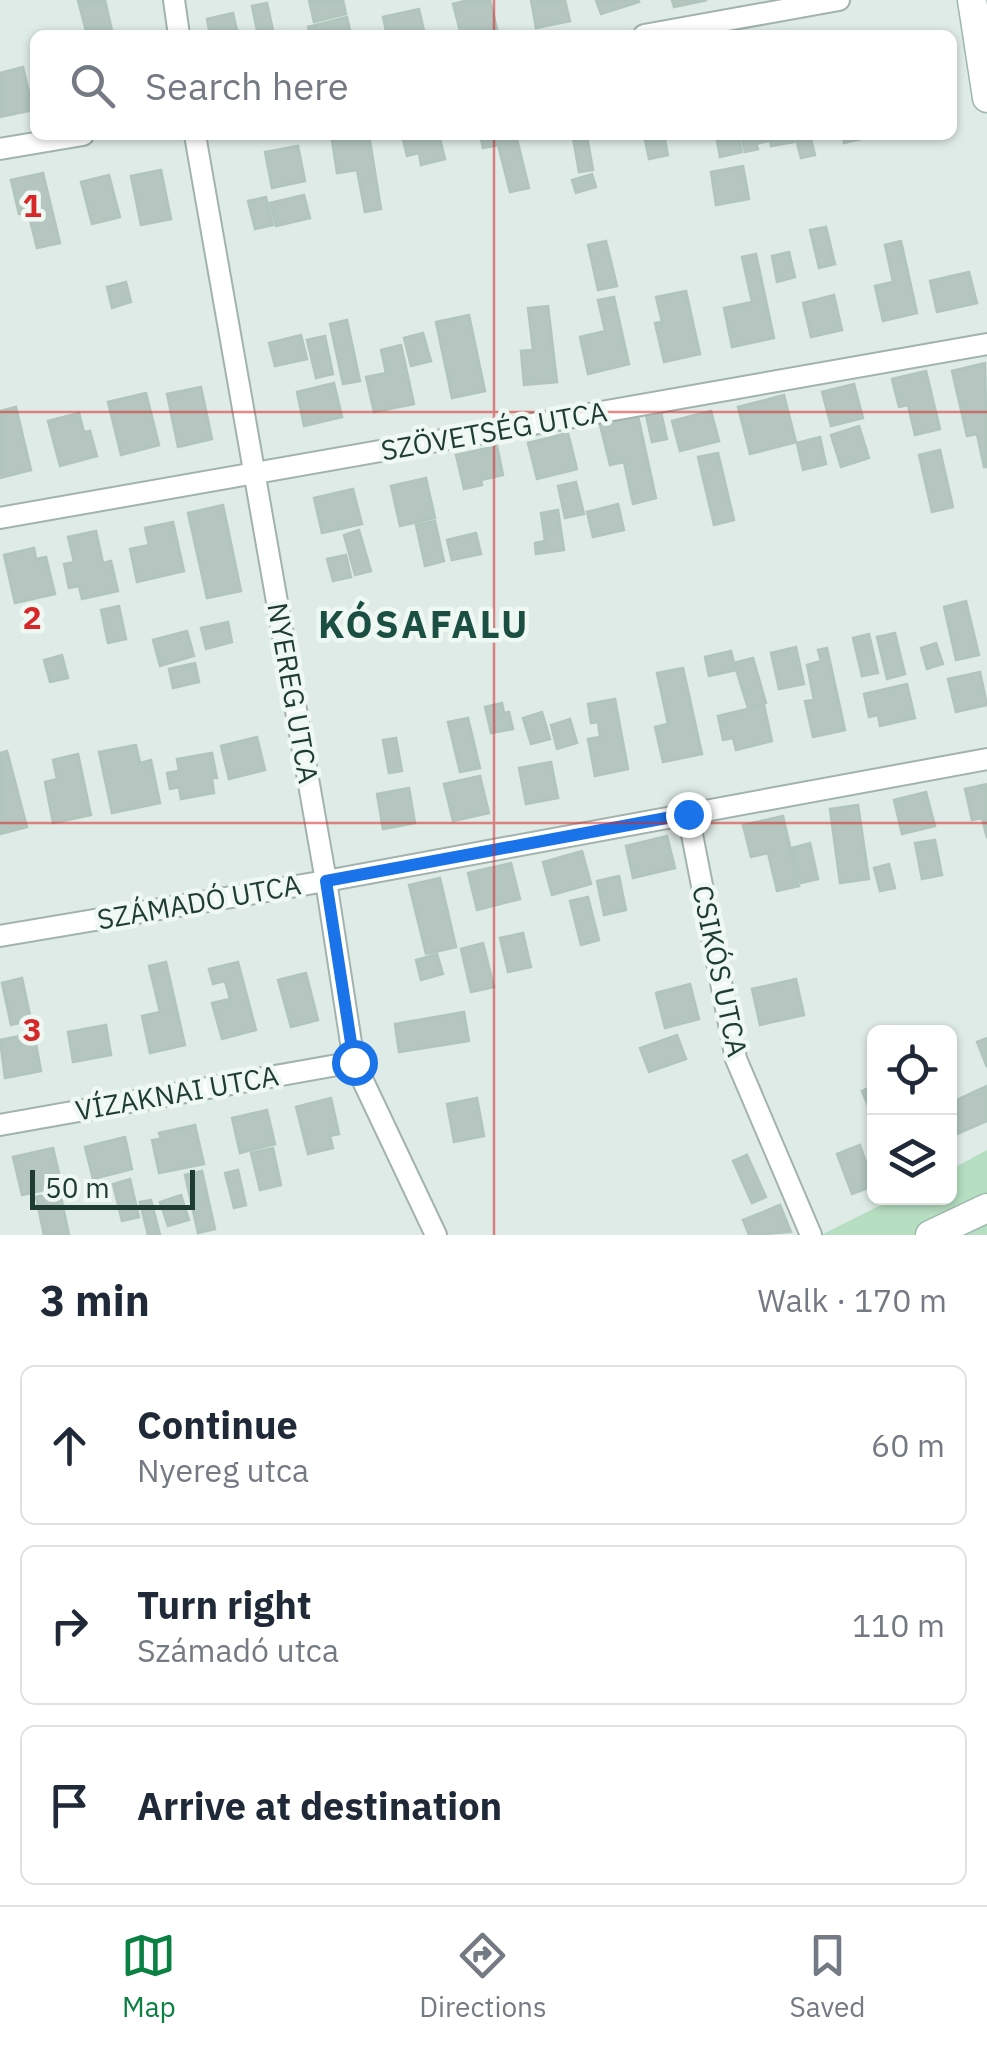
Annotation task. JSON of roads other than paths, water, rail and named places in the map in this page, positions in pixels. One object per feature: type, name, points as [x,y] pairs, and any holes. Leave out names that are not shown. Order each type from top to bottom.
[{"type":"street","points":[[174,0],[179,30]]},
{"type":"street","points":[[672,30],[839,0]]},
{"type":"street","points":[[972,0],[987,98]]},
{"type":"street","points":[[0,149],[53,140]]},
{"type":"street","name":"NYEREG UTCA","points":[[196,140],[354,1062],[436,1235]]},
{"type":"street","name":"SZÖVETSÉG UTCA","points":[[0,518],[987,344]]},
{"type":"street","name":"SZÁMADÓ UTCA","points":[[0,936],[326,881],[987,759]]},
{"type":"street","name":"CSIKÓS UTCA","points":[[688,814],[736,1059],[811,1235]]},
{"type":"street","name":"VÍZAKNAI UTCA","points":[[0,1125],[354,1062]]},
{"type":"street","points":[[930,1235],[987,1208]]},
{"type":"district","name":"KÓSAFALU","points":[[424,625]]}]
